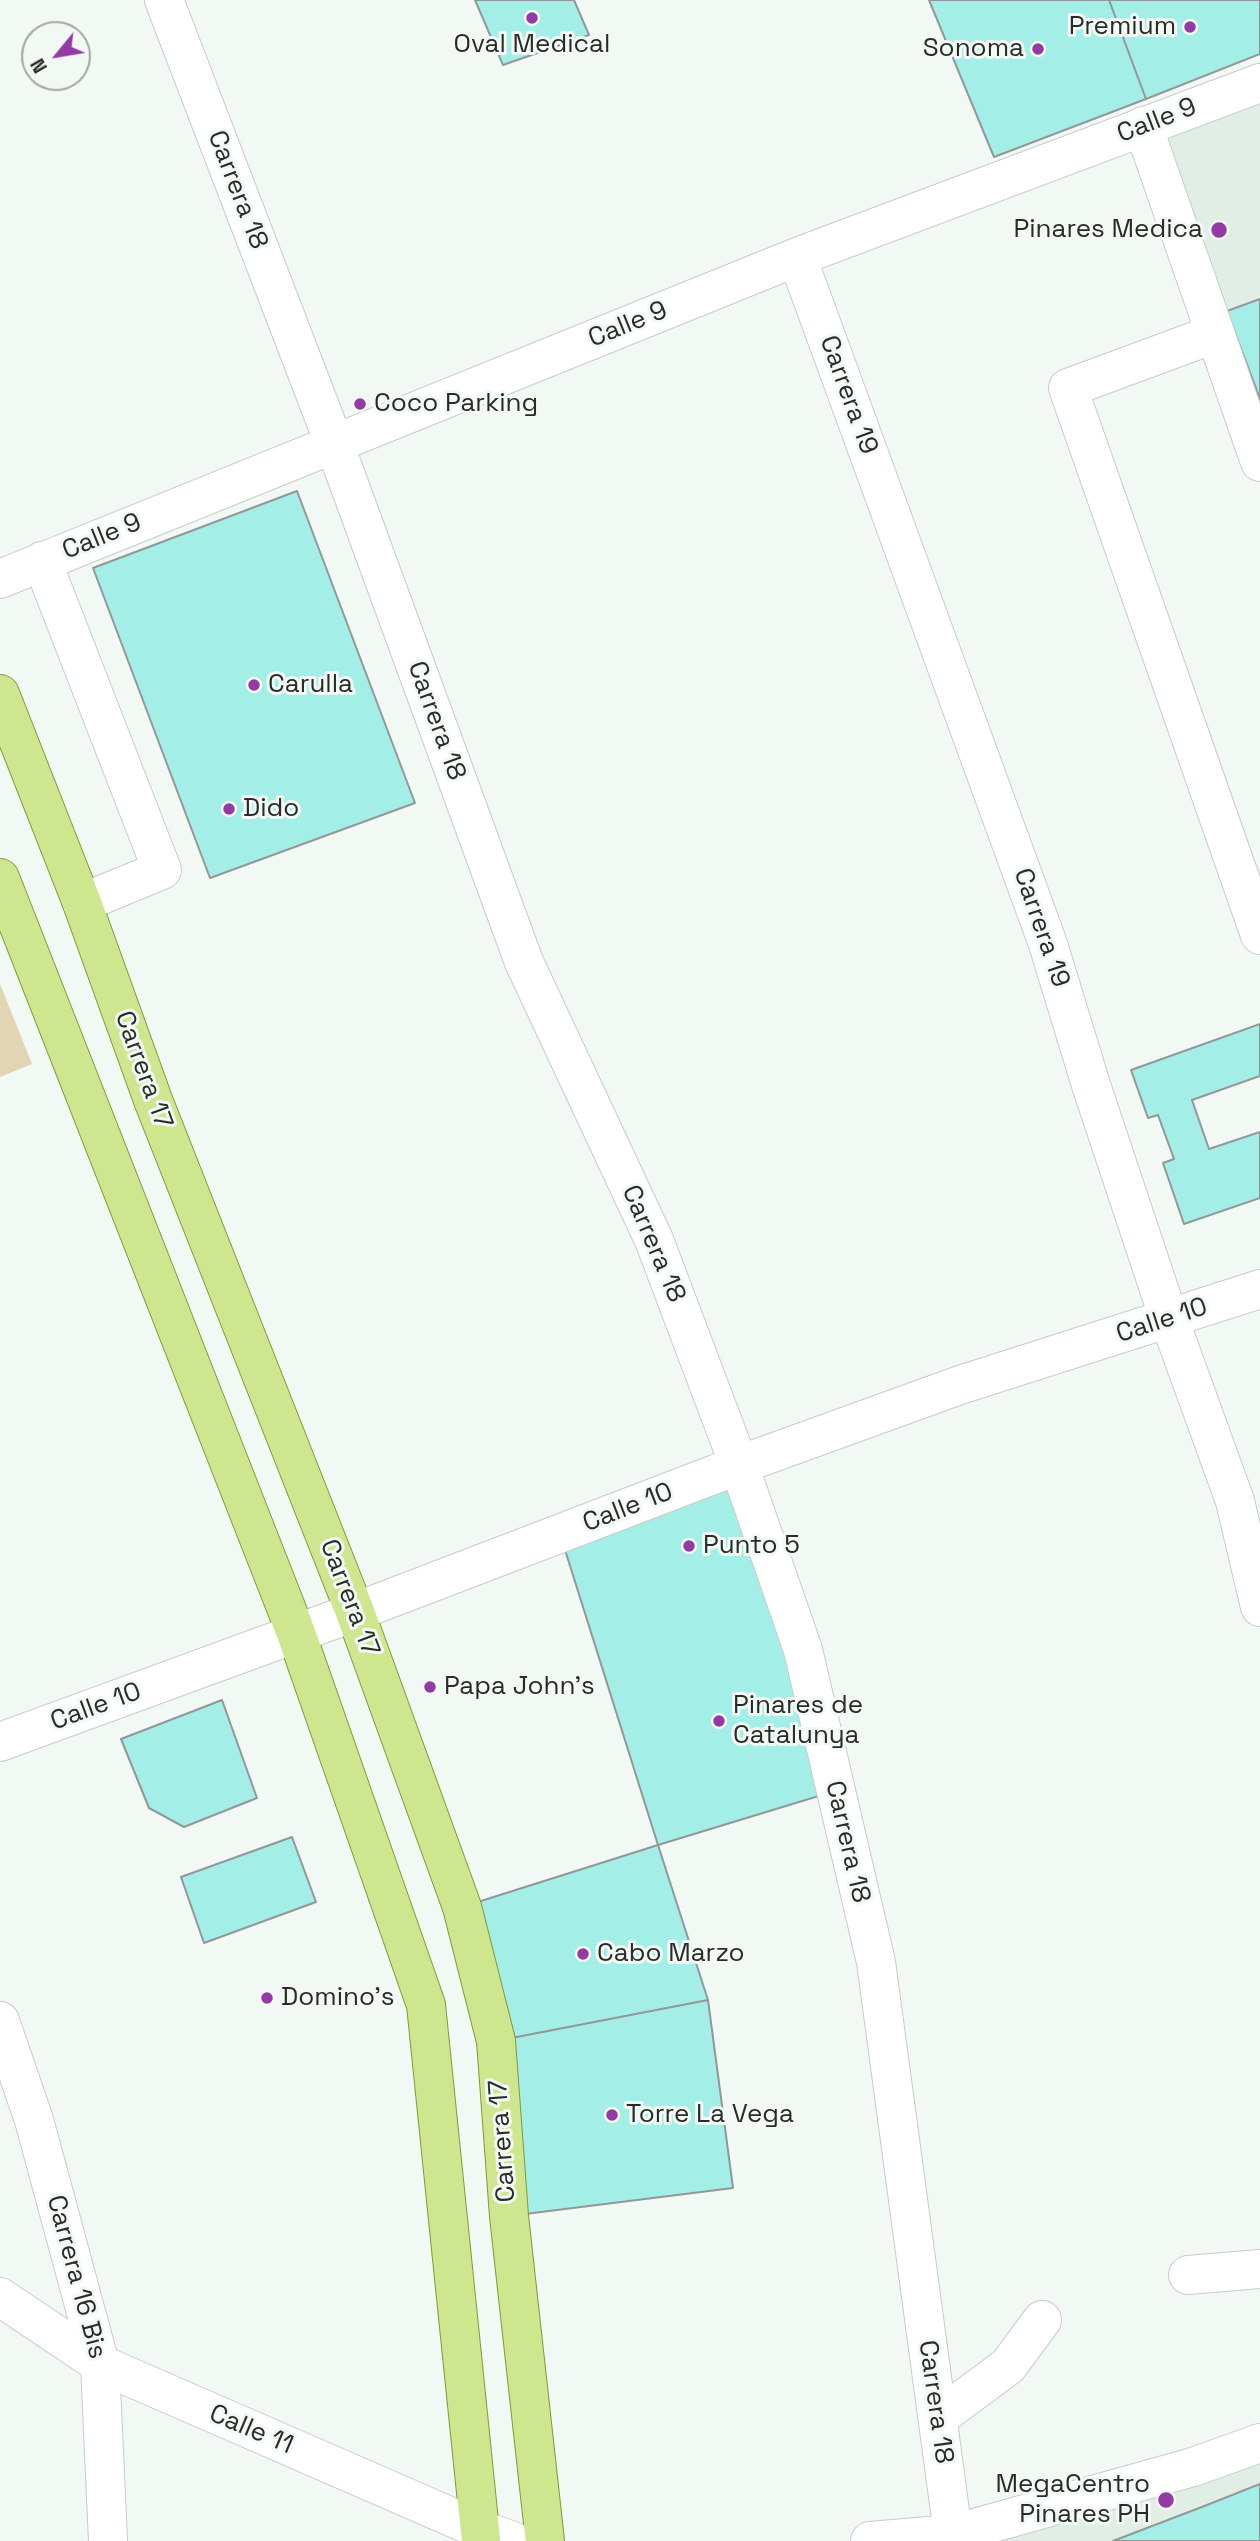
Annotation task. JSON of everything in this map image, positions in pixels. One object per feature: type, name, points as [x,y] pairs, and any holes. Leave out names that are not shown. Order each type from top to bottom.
[{"type":"main road","name":"Carrera 17","points":[[0,694],[82,903],[153,1100],[355,1612],[462,1907],[496,2041],[509,2217],[545,2541]]},
{"type":"main road","points":[[0,878],[296,1633],[426,2005],[491,2537]]},
{"type":"street","name":"Carrera 18","points":[[164,0],[334,443],[524,962],[654,1240],[739,1465],[803,1650],[876,1962],[953,2538]]},
{"type":"street","name":"Calle 9","points":[[0,579],[797,257],[1260,83]]},
{"type":"street","points":[[1143,126],[1260,462]]},
{"type":"street","name":"Carrera 19","points":[[797,257],[1048,944],[1091,1085],[1169,1319],[1235,1501],[1260,1607]]},
{"type":"street","points":[[1214,334],[1069,387],[1260,934]]},
{"type":"street","points":[[42,561],[162,870],[82,903]]},
{"type":"street","name":"Calle 10","points":[[0,1742],[960,1385],[1260,1289]]},
{"type":"street","name":"Carrera 16 Bis","points":[[0,2021],[34,2120],[100,2364],[108,2541]]},
{"type":"street","points":[[1188,2275],[1260,2269]]},
{"type":"street","name":"Calle 11","points":[[0,2297],[100,2364],[491,2537]]},
{"type":"street","points":[[938,2418],[1008,2366],[1042,2320]]},
{"type":"street","points":[[870,2541],[953,2538],[1193,2467],[1260,2443]]},
{"type":"shaded area","name":"Pinares Medica","points":[[1260,83],[1260,412],[1143,126]]},
{"type":"shaded area","points":[[0,984],[32,1064],[0,1077]]},
{"type":"shaded area","name":"MegaCentro Pinares PH","points":[[1260,2443],[1260,2541],[954,2541]]},
{"type":"building","name":"Oval Medical","points":[[475,0],[574,0],[589,35],[503,65]]},
{"type":"building","name":"Sonoma","points":[[929,0],[1109,0],[1146,99],[994,157]]},
{"type":"building","name":"Premium","points":[[1109,0],[1260,0],[1260,54],[1146,99]]},
{"type":"building","points":[[1260,299],[1260,399],[1227,311]]},
{"type":"building","name":"Carulla","points":[[297,491],[415,803],[210,878],[93,568]]},
{"type":"building","points":[[1260,1024],[1260,1076],[1192,1100],[1209,1149],[1260,1132],[1260,1198],[1184,1224],[1163,1163],[1174,1159],[1158,1115],[1148,1118],[1131,1070]]},
{"type":"building","name":"Pinares de Catalunya","points":[[739,1465],[835,1791],[658,1845],[560,1534]]},
{"type":"building","points":[[222,1700],[257,1798],[184,1827],[149,1808],[121,1739]]},
{"type":"building","points":[[292,1837],[316,1902],[204,1943],[181,1877]]},
{"type":"building","name":"Cabo Marzo","points":[[658,1845],[708,2000],[496,2041],[462,1907]]},
{"type":"building","name":"Torre La Vega","points":[[708,2000],[733,2188],[509,2216],[496,2041]]},
{"type":"building","points":[[1260,2484],[1260,2541],[1113,2541],[1207,2505]]},
{"type":"place","name":"Oval Medical","points":[[532,18]]},
{"type":"place","name":"Premium","points":[[1190,27]]},
{"type":"place","name":"Sonoma","points":[[1038,49]]},
{"type":"place","name":"Pinares Medica","points":[[1219,230]]},
{"type":"place","name":"Coco Parking","points":[[360,404]]},
{"type":"place","name":"Carulla","points":[[254,685]]},
{"type":"place","name":"Dido","points":[[229,809]]},
{"type":"place","name":"Punto 5","points":[[689,1546]]},
{"type":"place","name":"Papa John's","points":[[430,1687]]},
{"type":"place","name":"Pinares de Catalunya","points":[[719,1721]]},
{"type":"place","name":"Cabo Marzo","points":[[583,1954]]},
{"type":"place","name":"Domino's","points":[[267,1998]]},
{"type":"place","name":"Torre La Vega","points":[[612,2115]]},
{"type":"place","name":"MegaCentro Pinares PH","points":[[1166,2500]]}]
